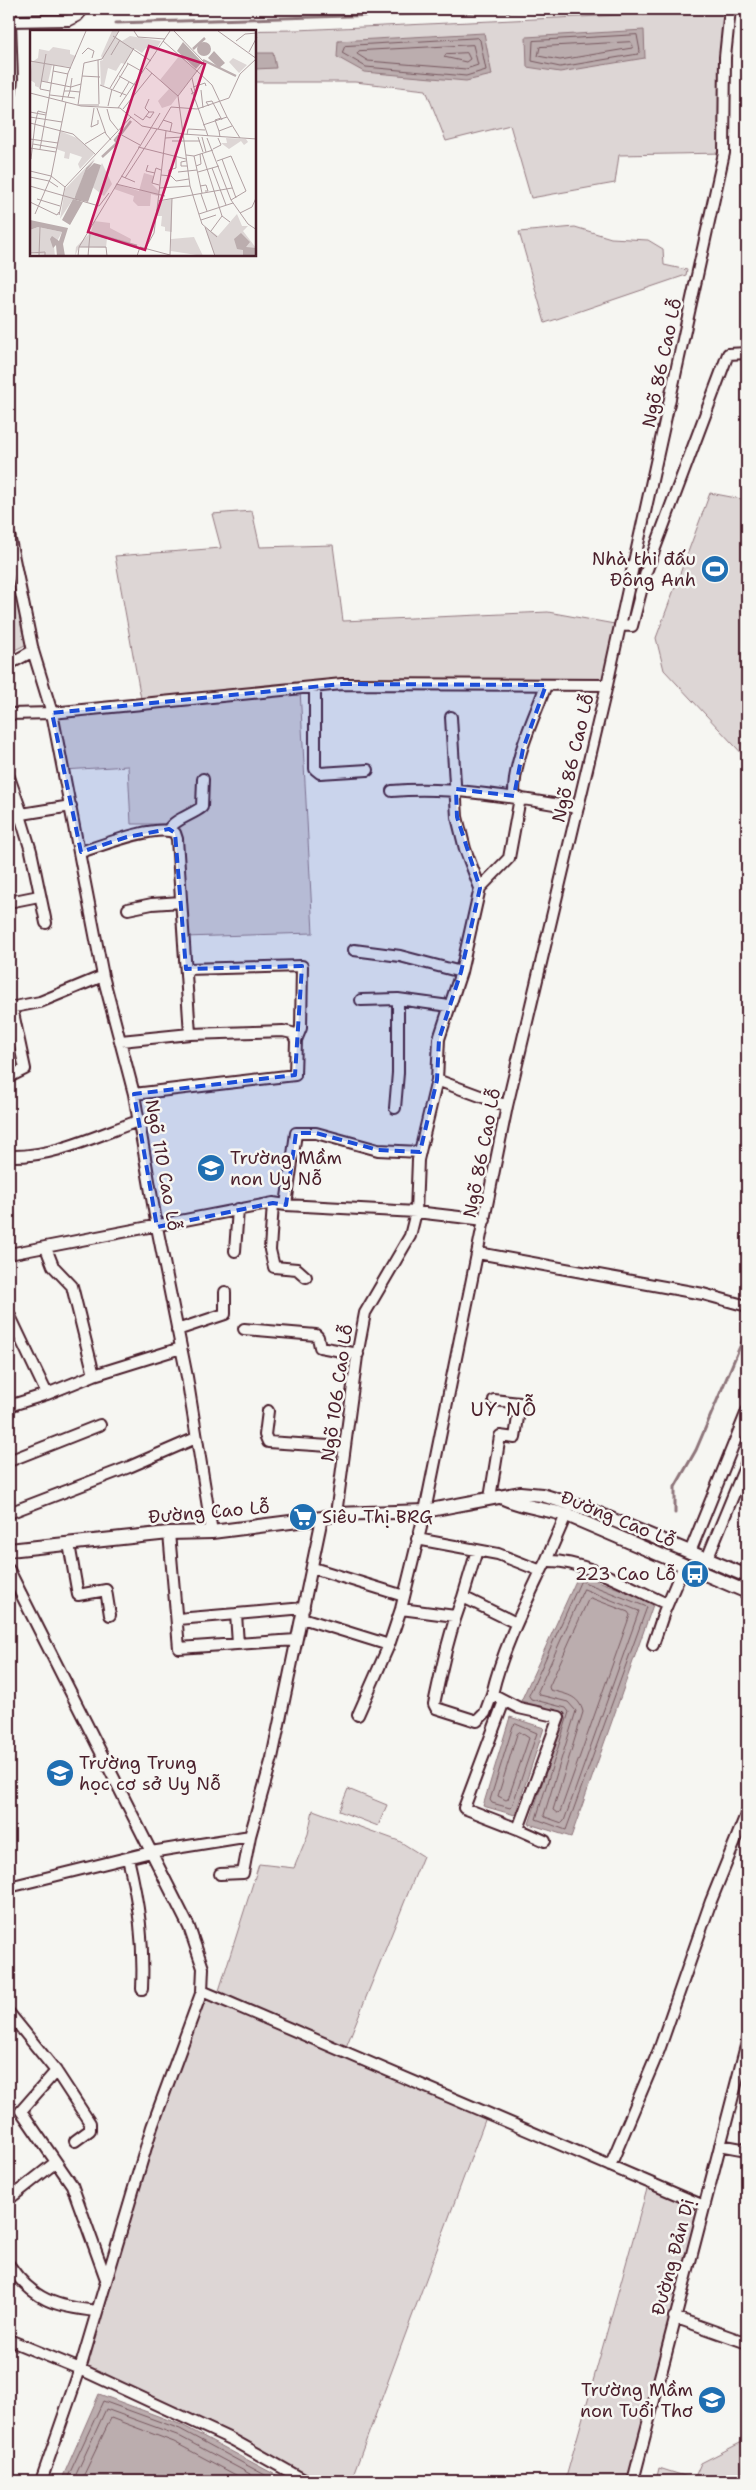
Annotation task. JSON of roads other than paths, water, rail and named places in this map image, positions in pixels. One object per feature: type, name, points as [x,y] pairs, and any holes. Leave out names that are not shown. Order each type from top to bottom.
[{"type":"main road","name":"Đường Cao Lỗ","points":[[9,1550],[170,1532],[212,1532],[322,1518],[336,1514],[425,1511],[520,1493],[542,1495],[565,1501],[747,1576]]},
{"type":"main road","name":"Đường Cao Lỗ","points":[[496,1498],[519,1506],[541,1508],[566,1515],[747,1592]]},
{"type":"street","points":[[9,104],[12,80],[9,21],[69,20],[77,16],[84,9]]},
{"type":"street","name":"Ngõ 86 Cao Lỗ","points":[[358,1715],[389,1645],[401,1608],[425,1511],[485,1220],[506,1106],[607,686],[724,153],[724,67],[730,9]]},
{"type":"street","points":[[620,625],[632,626],[646,572],[728,354],[747,353]]},
{"type":"street","name":"Ngõ 110 Cao Lỗ","points":[[9,535],[33,651],[52,713],[81,852],[103,976],[134,1094],[157,1227],[181,1348],[212,1532]]},
{"type":"street","points":[[9,664],[33,651]]},
{"type":"street","points":[[9,714],[52,713],[350,684],[607,686]]},
{"type":"street","points":[[354,950],[400,956],[460,972],[480,888],[509,858],[517,797],[514,786],[523,749],[546,685]]},
{"type":"street","points":[[315,688],[315,769],[320,773],[368,770]]},
{"type":"street","points":[[451,717],[457,817],[465,849],[480,888]]},
{"type":"street","points":[[9,777],[31,851],[46,923]]},
{"type":"street","points":[[169,829],[172,824],[202,808],[203,779]]},
{"type":"street","points":[[392,791],[456,789],[578,808]]},
{"type":"street","points":[[9,820],[21,814],[71,806]]},
{"type":"street","points":[[81,852],[127,837],[169,829],[175,833],[177,839],[190,1034]]},
{"type":"street","points":[[9,902],[39,896]]},
{"type":"street","points":[[128,908],[181,902]]},
{"type":"street","points":[[134,1094],[295,1075],[296,1040],[300,1028],[302,966],[186,969]]},
{"type":"street","name":"Ngõ 106 Cao Lỗ","points":[[336,1514],[344,1447],[366,1313],[410,1236],[416,1212],[420,1152],[437,1080],[439,1039],[460,972]]},
{"type":"street","points":[[9,1077],[25,1069],[10,1008],[40,1002],[103,976]]},
{"type":"street","points":[[361,1000],[398,999],[450,1006]]},
{"type":"street","points":[[395,1108],[398,1073],[398,999]]},
{"type":"street","points":[[121,1041],[190,1034],[283,1032],[292,1033],[296,1040]]},
{"type":"street","points":[[437,1080],[506,1106]]},
{"type":"street","points":[[9,1156],[23,1157],[55,1150],[138,1121]]},
{"type":"street","points":[[286,1205],[296,1134],[316,1134],[378,1150],[420,1152]]},
{"type":"street","points":[[9,1254],[157,1227],[273,1202],[286,1205],[416,1212],[485,1220]]},
{"type":"street","points":[[273,1202],[270,1250],[274,1267],[297,1269],[306,1277]]},
{"type":"street","points":[[235,1251],[238,1209]]},
{"type":"street","points":[[46,1248],[53,1266],[72,1286],[94,1374]]},
{"type":"street","points":[[478,1253],[703,1294],[747,1306]]},
{"type":"street","points":[[177,1330],[225,1314],[225,1292]]},
{"type":"street","points":[[9,1314],[47,1394]]},
{"type":"street","points":[[244,1329],[316,1334],[320,1347],[358,1354]]},
{"type":"street","points":[[9,1406],[47,1394],[94,1374],[181,1348]]},
{"type":"street","points":[[494,1400],[520,1402],[514,1438],[500,1436],[496,1498]]},
{"type":"street","points":[[268,1411],[265,1435],[268,1442],[344,1447]]},
{"type":"street","points":[[690,1552],[747,1411]]},
{"type":"street","points":[[9,1461],[100,1425]]},
{"type":"street","points":[[9,1513],[196,1438]]},
{"type":"street","points":[[707,1559],[747,1462]]},
{"type":"street","points":[[477,1550],[463,1597],[455,1616],[434,1704],[436,1708],[477,1721],[485,1713],[492,1694],[496,1674],[516,1623],[566,1515]]},
{"type":"street","points":[[220,1874],[243,1873],[250,1836],[272,1758],[322,1518]]},
{"type":"street","points":[[170,1532],[179,1648],[296,1640]]},
{"type":"street","points":[[417,1539],[498,1554],[543,1566],[563,1561],[594,1572],[667,1604]]},
{"type":"street","points":[[69,1544],[78,1595],[106,1590],[110,1615]]},
{"type":"street","points":[[653,1645],[667,1604],[684,1565]]},
{"type":"street","points":[[313,1568],[404,1596]]},
{"type":"street","points":[[9,1570],[189,1926],[203,1968],[202,1991],[152,2128],[80,2369],[41,2481]]},
{"type":"street","points":[[463,1597],[516,1623]]},
{"type":"street","points":[[401,1608],[455,1616]]},
{"type":"street","points":[[178,1619],[236,1614],[303,1613],[389,1645]]},
{"type":"street","points":[[236,1614],[238,1644]]},
{"type":"street","points":[[492,1694],[519,1708],[558,1717],[518,1829]]},
{"type":"street","points":[[504,1701],[464,1808],[545,1841]]},
{"type":"street","points":[[610,2166],[658,2050],[711,1900],[747,1812]]},
{"type":"street","points":[[9,1887],[151,1852],[250,1836]]},
{"type":"street","points":[[128,1858],[139,1906],[143,1940],[142,1989]]},
{"type":"street","points":[[202,1991],[704,2206]]},
{"type":"street","points":[[9,2013],[56,2071],[90,2123],[90,2130],[75,2141]]},
{"type":"street","name":"Đường Đản Dị","points":[[633,2481],[674,2317],[746,2055],[747,2042]]},
{"type":"street","points":[[56,2071],[21,2111],[72,2185],[106,2279]]},
{"type":"street","points":[[720,2145],[747,2150]]},
{"type":"street","points":[[9,2199],[56,2162]]},
{"type":"street","points":[[9,2265],[20,2281],[43,2299],[69,2309],[97,2311]]},
{"type":"street","points":[[674,2317],[747,2344]]},
{"type":"street","points":[[9,2340],[80,2369],[233,2440],[306,2481]]},
{"type":"water","points":[[644,30],[645,58],[560,72],[527,67],[526,37]]},
{"type":"water","points":[[484,33],[492,75],[466,81],[364,72],[337,57],[338,41]]},
{"type":"water","points":[[256,53],[273,53],[276,68],[256,69]]},
{"type":"water","points":[[579,1574],[654,1602],[571,1837],[529,1824],[565,1713],[521,1701]]},
{"type":"water","points":[[510,1717],[544,1728],[515,1815],[483,1806]]},
{"type":"water","points":[[99,2394],[182,2425],[287,2481],[61,2481]]},
{"type":"waterway","points":[[116,23],[579,9]]},
{"type":"waterway","points":[[675,1513],[675,1487],[696,1450],[747,1330]]},
{"type":"place","name":"Nhà thi đấu Đông Anh","points":[[715,569]]},
{"type":"place","name":"Trường Mầm non Uy Nỗ","points":[[211,1168]]},
{"type":"place","name":"Siêu Thị BRG","points":[[303,1517]]},
{"type":"place","name":"223 Cao Lỗ","points":[[695,1574]]},
{"type":"place","name":"Trường Trung học cơ sở Uy Nỗ","points":[[60,1773]]},
{"type":"place","name":"Trường Mầm non Tuổi Thơ","points":[[712,2400]]},
{"type":"district","name":"UY NỖ","points":[[504,1409]]}]
